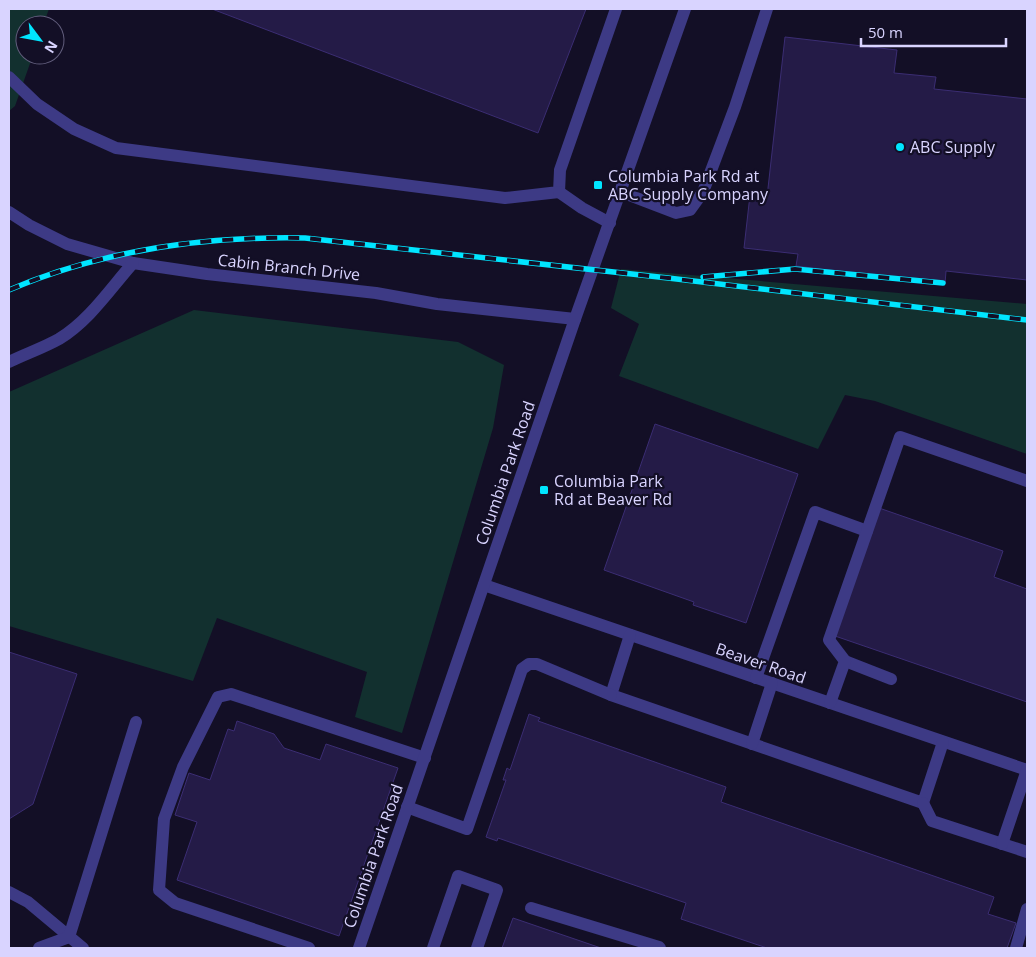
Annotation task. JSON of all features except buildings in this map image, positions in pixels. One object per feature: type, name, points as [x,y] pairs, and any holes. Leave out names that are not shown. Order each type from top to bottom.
[{"type":"street","points":[[560,192],[560,170],[616,9]]},
{"type":"street","name":"Columbia Park Road","points":[[359,948],[575,319],[685,9]]},
{"type":"street","points":[[621,192],[676,213],[690,210],[703,192],[735,107],[767,9]]},
{"type":"street","points":[[9,77],[37,104],[74,130],[116,148],[505,198],[560,192],[582,208],[610,223]]},
{"type":"street","name":"Cabin Branch Drive","points":[[10,214],[67,244],[133,264],[376,293],[437,304],[575,319]]},
{"type":"street","points":[[9,362],[58,339],[76,326],[133,264]]},
{"type":"street","points":[[891,679],[845,661],[829,640],[900,437],[1027,481]]},
{"type":"street","points":[[756,678],[815,512],[867,531]]},
{"type":"street","name":"Beaver Road","points":[[484,585],[1027,770]]},
{"type":"street","points":[[611,695],[630,635]]},
{"type":"street","points":[[830,703],[845,661]]},
{"type":"street","points":[[407,807],[468,829],[522,669],[529,664],[537,664],[611,695],[923,804],[932,821],[1027,852]]},
{"type":"street","points":[[752,744],[772,684]]},
{"type":"street","points":[[309,948],[175,903],[158,890],[164,819],[183,767],[218,697],[231,694],[425,758]]},
{"type":"street","points":[[69,937],[136,722]]},
{"type":"street","points":[[923,804],[943,742]]},
{"type":"street","points":[[1002,844],[1027,770]]},
{"type":"street","points":[[432,948],[458,876],[497,890],[476,948]]},
{"type":"street","points":[[9,892],[28,902],[83,948]]},
{"type":"street","points":[[531,908],[659,946],[660,948]]},
{"type":"street","points":[[1016,948],[1027,910]]},
{"type":"street","points":[[39,948],[69,937]]},
{"type":"green space","points":[[9,9],[49,9],[47,15],[15,15],[15,65],[29,65],[15,106],[9,111]]},
{"type":"green space","points":[[621,269],[1027,304],[1027,454],[875,401],[845,395],[818,449],[619,376],[639,324],[611,308]]},
{"type":"green space","points":[[194,310],[458,342],[504,365],[493,428],[402,733],[355,717],[367,672],[217,618],[193,681],[9,626],[9,392]]},
{"type":"railway","points":[[9,290],[81,265],[117,255],[154,248],[229,240],[305,238],[1027,320]]},
{"type":"railway","points":[[703,277],[795,269],[943,283]]},
{"type":"place","name":"ABC Supply","points":[[900,147]]},
{"type":"place","name":"Columbia Park Rd at ABC Supply Company","points":[[598,185]]},
{"type":"place","name":"Columbia Park Rd at Beaver Rd","points":[[544,490]]}]
